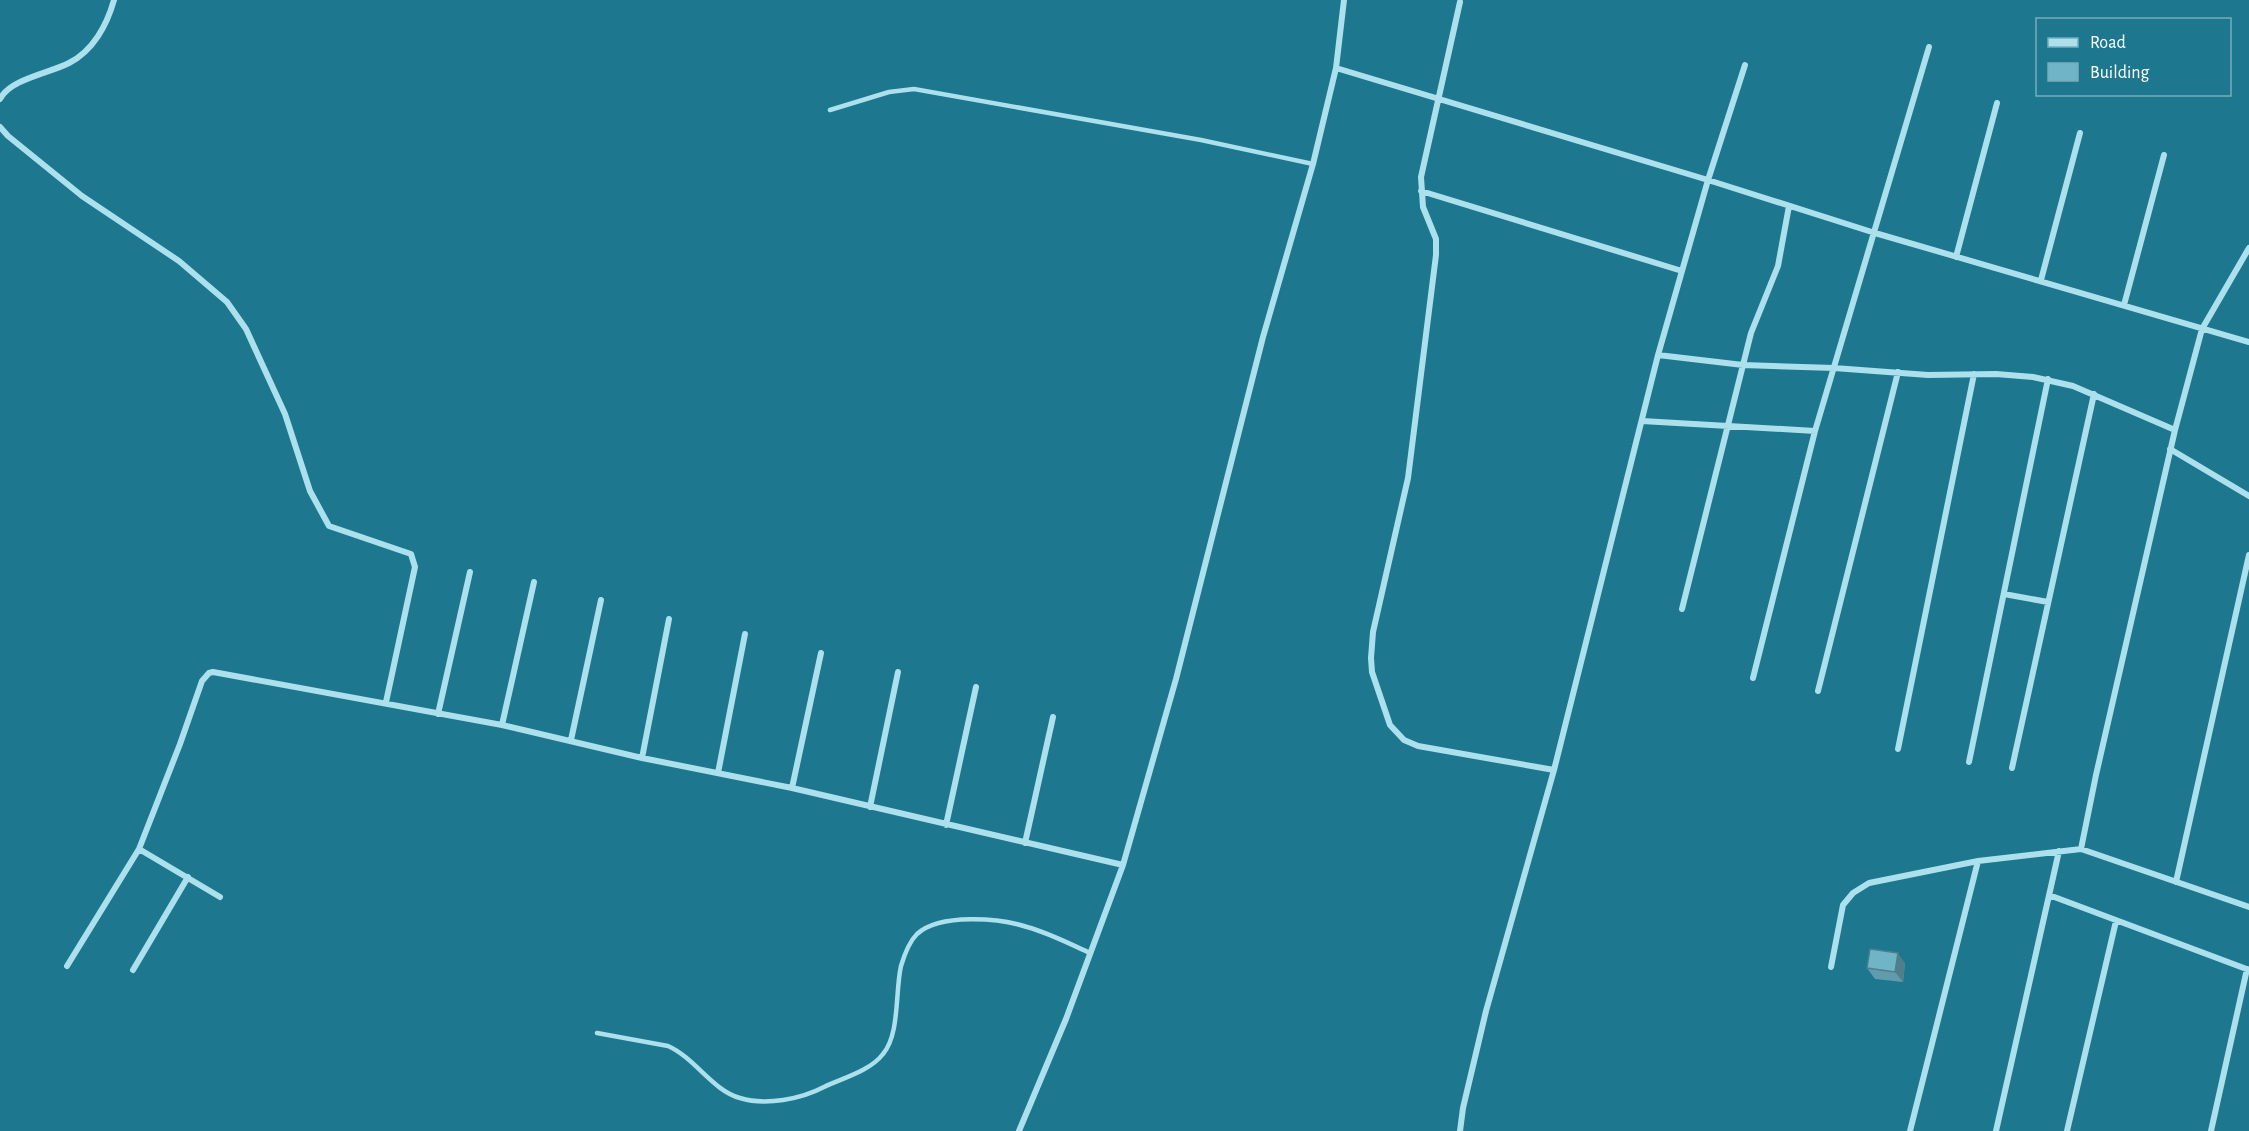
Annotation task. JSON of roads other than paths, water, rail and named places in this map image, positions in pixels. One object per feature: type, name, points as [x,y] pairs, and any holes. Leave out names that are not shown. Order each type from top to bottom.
[{"type":"street","points":[[0,99],[15,85],[69,63],[82,55],[96,40],[111,13],[114,0]]},
{"type":"street","points":[[1019,1131],[1066,1019],[1123,865],[1176,679],[1263,337],[1313,164],[1336,68],[1344,0]]},
{"type":"street","points":[[1460,2],[1421,177],[1420,191],[1423,207],[1436,239],[1436,255],[1408,478],[1373,632],[1372,672],[1390,725],[1404,740],[1418,746],[1554,770]]},
{"type":"street","points":[[1753,678],[1815,431],[1929,47]]},
{"type":"street","points":[[1460,1131],[1463,1108],[1486,1011],[1554,770],[1658,355],[1708,180],[1745,65]]},
{"type":"street","points":[[1336,68],[1875,233],[2249,342]]},
{"type":"street","points":[[1956,257],[1997,103]]},
{"type":"street","points":[[0,127],[82,196],[179,261],[227,302],[246,329],[285,414],[310,491],[329,526],[411,554],[415,567],[386,702]]},
{"type":"street","points":[[2041,280],[2080,133]]},
{"type":"street","points":[[2124,305],[2164,155]]},
{"type":"street","points":[[1420,191],[1682,271]]},
{"type":"street","points":[[1683,609],[1743,365],[1756,320],[1778,266],[1789,206]]},
{"type":"street","points":[[2081,849],[2170,450],[2202,329],[2249,248]]},
{"type":"street","points":[[1658,355],[1743,365],[1834,368],[1928,375],[1974,374],[2048,380],[2094,394],[2175,430]]},
{"type":"street","points":[[1818,692],[1898,372]]},
{"type":"street","points":[[1898,749],[1974,374]]},
{"type":"street","points":[[1969,762],[2048,380]]},
{"type":"street","points":[[2013,768],[2094,394]]},
{"type":"street","points":[[1642,422],[1815,431]]},
{"type":"street","points":[[2170,450],[2249,496]]},
{"type":"street","points":[[2176,882],[2249,555]]},
{"type":"street","points":[[438,714],[470,572]]},
{"type":"street","points":[[502,725],[534,582]]},
{"type":"street","points":[[2004,594],[2048,602]]},
{"type":"street","points":[[571,740],[601,600]]},
{"type":"street","points":[[642,758],[669,619]]},
{"type":"street","points":[[718,773],[745,634]]},
{"type":"street","points":[[792,788],[821,653]]},
{"type":"street","points":[[870,807],[898,672]]},
{"type":"street","points":[[67,966],[139,849],[202,681],[209,674],[223,673],[502,725],[642,758],[792,788],[1123,865]]},
{"type":"street","points":[[946,825],[976,687]]},
{"type":"street","points":[[1026,843],[1053,717]]},
{"type":"street","points":[[139,849],[220,897]]},
{"type":"street","points":[[1831,967],[1843,905],[1853,893],[1869,883],[1978,861],[2081,849],[2249,907]]},
{"type":"street","points":[[1996,1131],[2059,851]]},
{"type":"street","points":[[1910,1131],[1978,861]]},
{"type":"street","points":[[133,970],[188,877]]},
{"type":"street","points":[[2049,895],[2248,969],[2211,1131]]},
{"type":"street","points":[[2067,1131],[2116,921]]},
{"type":"lane","points":[[830,110],[889,92],[914,89],[1201,140],[1313,164]]},
{"type":"lane","points":[[597,1033],[668,1046],[678,1050],[725,1091],[736,1097],[748,1100],[778,1100],[813,1093],[873,1064],[884,1054],[891,1042],[901,967],[906,951],[917,934],[931,926],[958,920],[988,920],[1026,926],[1090,953]]}]
